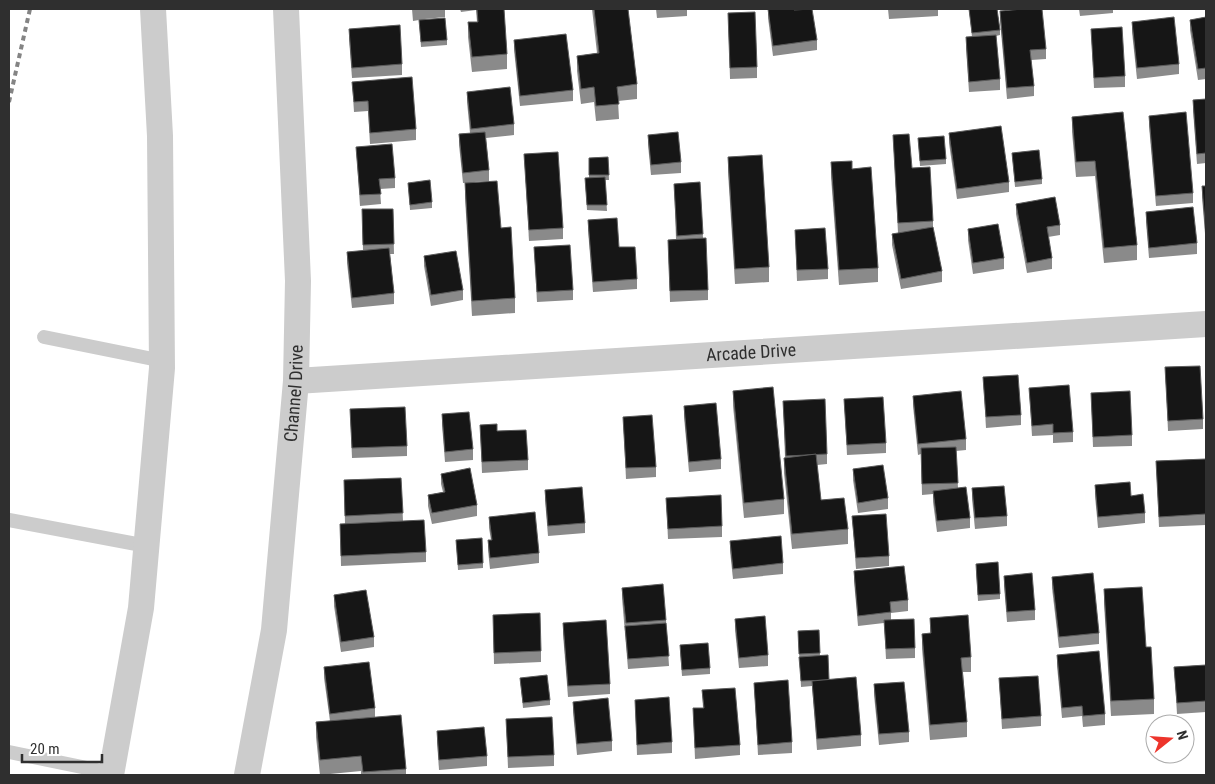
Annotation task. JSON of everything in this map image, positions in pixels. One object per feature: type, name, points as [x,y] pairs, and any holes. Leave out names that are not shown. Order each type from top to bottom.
[{"type":"street","points":[[111,774],[141,608],[163,361],[160,136],[153,9]]},
{"type":"street","name":"Channel Drive","points":[[247,775],[274,630],[296,381],[298,281],[286,9]]},
{"type":"street","name":"Arcade Drive","points":[[296,381],[1206,324]]},
{"type":"lane","points":[[44,337],[163,361]]},
{"type":"lane","points":[[9,520],[147,546]]},
{"type":"lane","points":[[9,752],[111,774]]},
{"type":"building","points":[[477,9],[504,9],[507,54],[472,57],[468,22],[478,22]]},
{"type":"building","points":[[594,9],[628,9],[637,84],[617,87],[619,104],[596,106],[594,87],[581,89],[577,56],[599,53]]},
{"type":"building","points":[[768,9],[812,9],[817,40],[773,46]]},
{"type":"building","points":[[969,9],[997,9],[1000,30],[972,33]]},
{"type":"building","points":[[1042,9],[1046,49],[1030,50],[1034,86],[1007,88],[1000,11]]},
{"type":"building","points":[[755,12],[757,67],[730,68],[728,13]]},
{"type":"building","points":[[1174,17],[1179,64],[1137,68],[1132,22]]},
{"type":"building","points":[[1206,17],[1206,68],[1198,69],[1190,20]]},
{"type":"building","points":[[445,18],[447,40],[421,42],[419,20]]},
{"type":"building","points":[[400,25],[402,64],[352,68],[349,29]]},
{"type":"building","points":[[1122,27],[1125,76],[1094,78],[1091,29]]},
{"type":"building","points":[[566,34],[573,90],[520,96],[514,40]]},
{"type":"building","points":[[996,35],[1000,79],[969,82],[966,37]]},
{"type":"building","points":[[412,77],[416,129],[370,133],[368,101],[354,102],[352,82]]},
{"type":"building","points":[[510,87],[514,124],[471,129],[467,92]]},
{"type":"building","points":[[1206,99],[1206,153],[1197,154],[1193,100]]},
{"type":"building","points":[[1123,112],[1137,245],[1104,248],[1095,161],[1076,162],[1072,117]]},
{"type":"building","points":[[1186,112],[1193,193],[1156,196],[1149,116]]},
{"type":"building","points":[[1001,126],[1009,182],[957,189],[949,133]]},
{"type":"building","points":[[485,132],[489,170],[463,173],[459,134]]},
{"type":"building","points":[[678,132],[681,162],[651,165],[648,135]]},
{"type":"building","points":[[909,134],[912,168],[930,167],[933,221],[898,223],[893,135]]},
{"type":"building","points":[[944,136],[946,159],[920,161],[918,138]]},
{"type":"building","points":[[392,144],[395,178],[379,179],[381,194],[360,195],[356,147]]},
{"type":"building","points":[[1039,150],[1042,179],[1015,182],[1012,153]]},
{"type":"building","points":[[558,152],[563,228],[529,230],[524,154]]},
{"type":"building","points":[[762,155],[769,267],[735,269],[728,157]]},
{"type":"building","points":[[608,157],[609,175],[589,175],[589,158]]},
{"type":"building","points":[[852,161],[852,169],[871,167],[878,268],[839,270],[831,162]]},
{"type":"building","points":[[605,177],[607,205],[587,205],[585,178]]},
{"type":"building","points":[[430,180],[432,202],[410,205],[408,183]]},
{"type":"building","points":[[497,181],[501,228],[511,227],[515,298],[472,301],[465,183]]},
{"type":"building","points":[[700,182],[703,234],[677,236],[674,184]]},
{"type":"building","points":[[1202,186],[1206,186],[1206,236]]},
{"type":"building","points":[[1055,197],[1060,225],[1047,227],[1052,258],[1027,263],[1016,204]]},
{"type":"building","points":[[1193,207],[1197,243],[1149,248],[1146,212]]},
{"type":"building","points":[[362,209],[393,209],[394,244],[363,245]]},
{"type":"building","points":[[617,218],[619,247],[635,247],[637,279],[593,282],[588,220]]},
{"type":"building","points":[[998,224],[1004,258],[973,263],[968,229]]},
{"type":"building","points":[[933,227],[942,271],[901,279],[892,234]]},
{"type":"building","points":[[825,228],[828,269],[797,270],[795,230]]},
{"type":"building","points":[[706,238],[708,290],[670,291],[668,240]]},
{"type":"building","points":[[570,245],[573,290],[537,292],[534,247]]},
{"type":"building","points":[[389,248],[394,293],[352,298],[347,252]]},
{"type":"building","points":[[456,251],[463,290],[431,295],[424,256]]},
{"type":"building","points":[[1200,366],[1203,419],[1168,421],[1165,367]]},
{"type":"building","points":[[1018,375],[1021,415],[986,417],[983,377]]},
{"type":"building","points":[[1069,385],[1073,432],[1053,433],[1053,424],[1032,426],[1029,388]]},
{"type":"building","points":[[773,387],[784,499],[744,503],[733,391]]},
{"type":"building","points":[[961,391],[966,439],[918,444],[913,396]]},
{"type":"building","points":[[1130,391],[1132,435],[1093,437],[1091,393]]},
{"type":"building","points":[[883,397],[886,443],[847,445],[844,399]]},
{"type":"building","points":[[825,399],[827,454],[786,456],[783,401]]},
{"type":"building","points":[[716,403],[721,459],[689,462],[684,406]]},
{"type":"building","points":[[405,407],[407,446],[352,448],[350,409]]},
{"type":"building","points":[[469,412],[473,449],[445,452],[442,414]]},
{"type":"building","points":[[652,415],[656,467],[626,468],[623,417]]},
{"type":"building","points":[[497,424],[497,431],[526,430],[528,460],[482,462],[480,425]]},
{"type":"building","points":[[956,447],[958,483],[922,484],[921,448]]},
{"type":"building","points":[[816,454],[821,500],[844,498],[848,529],[792,534],[784,458]]},
{"type":"building","points":[[1206,459],[1206,514],[1159,517],[1156,461]]},
{"type":"building","points":[[883,465],[888,498],[858,503],[853,469]]},
{"type":"building","points":[[470,468],[477,505],[432,513],[428,495],[445,492],[441,474]]},
{"type":"building","points":[[401,478],[403,513],[345,516],[344,480]]},
{"type":"building","points":[[1130,482],[1131,496],[1143,494],[1145,513],[1098,517],[1095,485]]},
{"type":"building","points":[[1004,486],[1007,516],[975,518],[972,488]]},
{"type":"building","points":[[582,487],[585,523],[548,526],[545,490]]},
{"type":"building","points":[[966,487],[970,518],[937,521],[933,491]]},
{"type":"building","points":[[721,495],[722,526],[668,529],[666,498]]},
{"type":"building","points":[[535,512],[539,553],[490,558],[488,540],[492,540],[489,517]]},
{"type":"building","points":[[886,514],[889,556],[856,558],[852,516]]},
{"type":"building","points":[[424,520],[426,552],[341,556],[340,524]]},
{"type":"building","points":[[781,536],[783,563],[733,569],[730,541]]},
{"type":"building","points":[[482,538],[483,563],[458,565],[456,540]]},
{"type":"building","points":[[998,562],[1000,594],[978,595],[976,564]]},
{"type":"building","points":[[904,566],[908,600],[890,602],[891,612],[858,616],[854,571]]},
{"type":"building","points":[[1032,573],[1035,610],[1007,612],[1004,576]]},
{"type":"building","points":[[1093,573],[1099,633],[1059,637],[1052,577]]},
{"type":"building","points":[[663,584],[666,620],[626,623],[622,588]]},
{"type":"building","points":[[1142,587],[1146,647],[1151,647],[1154,699],[1111,701],[1104,589]]},
{"type":"building","points":[[366,590],[374,637],[341,642],[334,595]]},
{"type":"building","points":[[540,613],[541,651],[494,653],[493,615]]},
{"type":"building","points":[[968,615],[971,657],[961,658],[967,722],[930,725],[922,634],[931,633],[930,618]]},
{"type":"building","points":[[765,616],[768,655],[739,658],[735,619]]},
{"type":"building","points":[[914,619],[915,648],[886,649],[884,620]]},
{"type":"building","points":[[606,620],[610,684],[568,686],[563,623]]},
{"type":"building","points":[[666,623],[669,656],[628,659],[625,626]]},
{"type":"building","points":[[819,630],[820,653],[799,654],[798,631]]},
{"type":"building","points":[[708,643],[710,668],[682,670],[680,645]]},
{"type":"building","points":[[1099,651],[1105,714],[1083,716],[1082,706],[1062,708],[1057,655]]},
{"type":"building","points":[[828,655],[829,680],[801,681],[799,657]]},
{"type":"building","points":[[369,662],[375,708],[330,714],[324,667]]},
{"type":"building","points":[[1206,665],[1206,701],[1177,703],[1174,667]]},
{"type":"building","points":[[547,675],[550,700],[523,703],[520,678]]},
{"type":"building","points":[[1038,676],[1041,716],[1002,719],[999,678]]},
{"type":"building","points":[[856,677],[861,735],[817,739],[812,681]]},
{"type":"building","points":[[788,680],[792,742],[758,745],[754,683]]},
{"type":"building","points":[[904,682],[909,732],[879,734],[874,684]]},
{"type":"building","points":[[735,688],[740,745],[695,748],[693,708],[704,708],[702,690]]},
{"type":"building","points":[[669,697],[672,742],[637,745],[635,700]]},
{"type":"building","points":[[608,698],[612,741],[577,744],[573,702]]},
{"type":"building","points":[[401,715],[406,769],[363,772],[361,756],[320,760],[316,722]]},
{"type":"building","points":[[552,717],[554,755],[508,757],[506,719]]},
{"type":"building","points":[[484,727],[487,756],[439,760],[437,731]]},
{"type":"railway","points":[[9,102],[30,9]]}]
